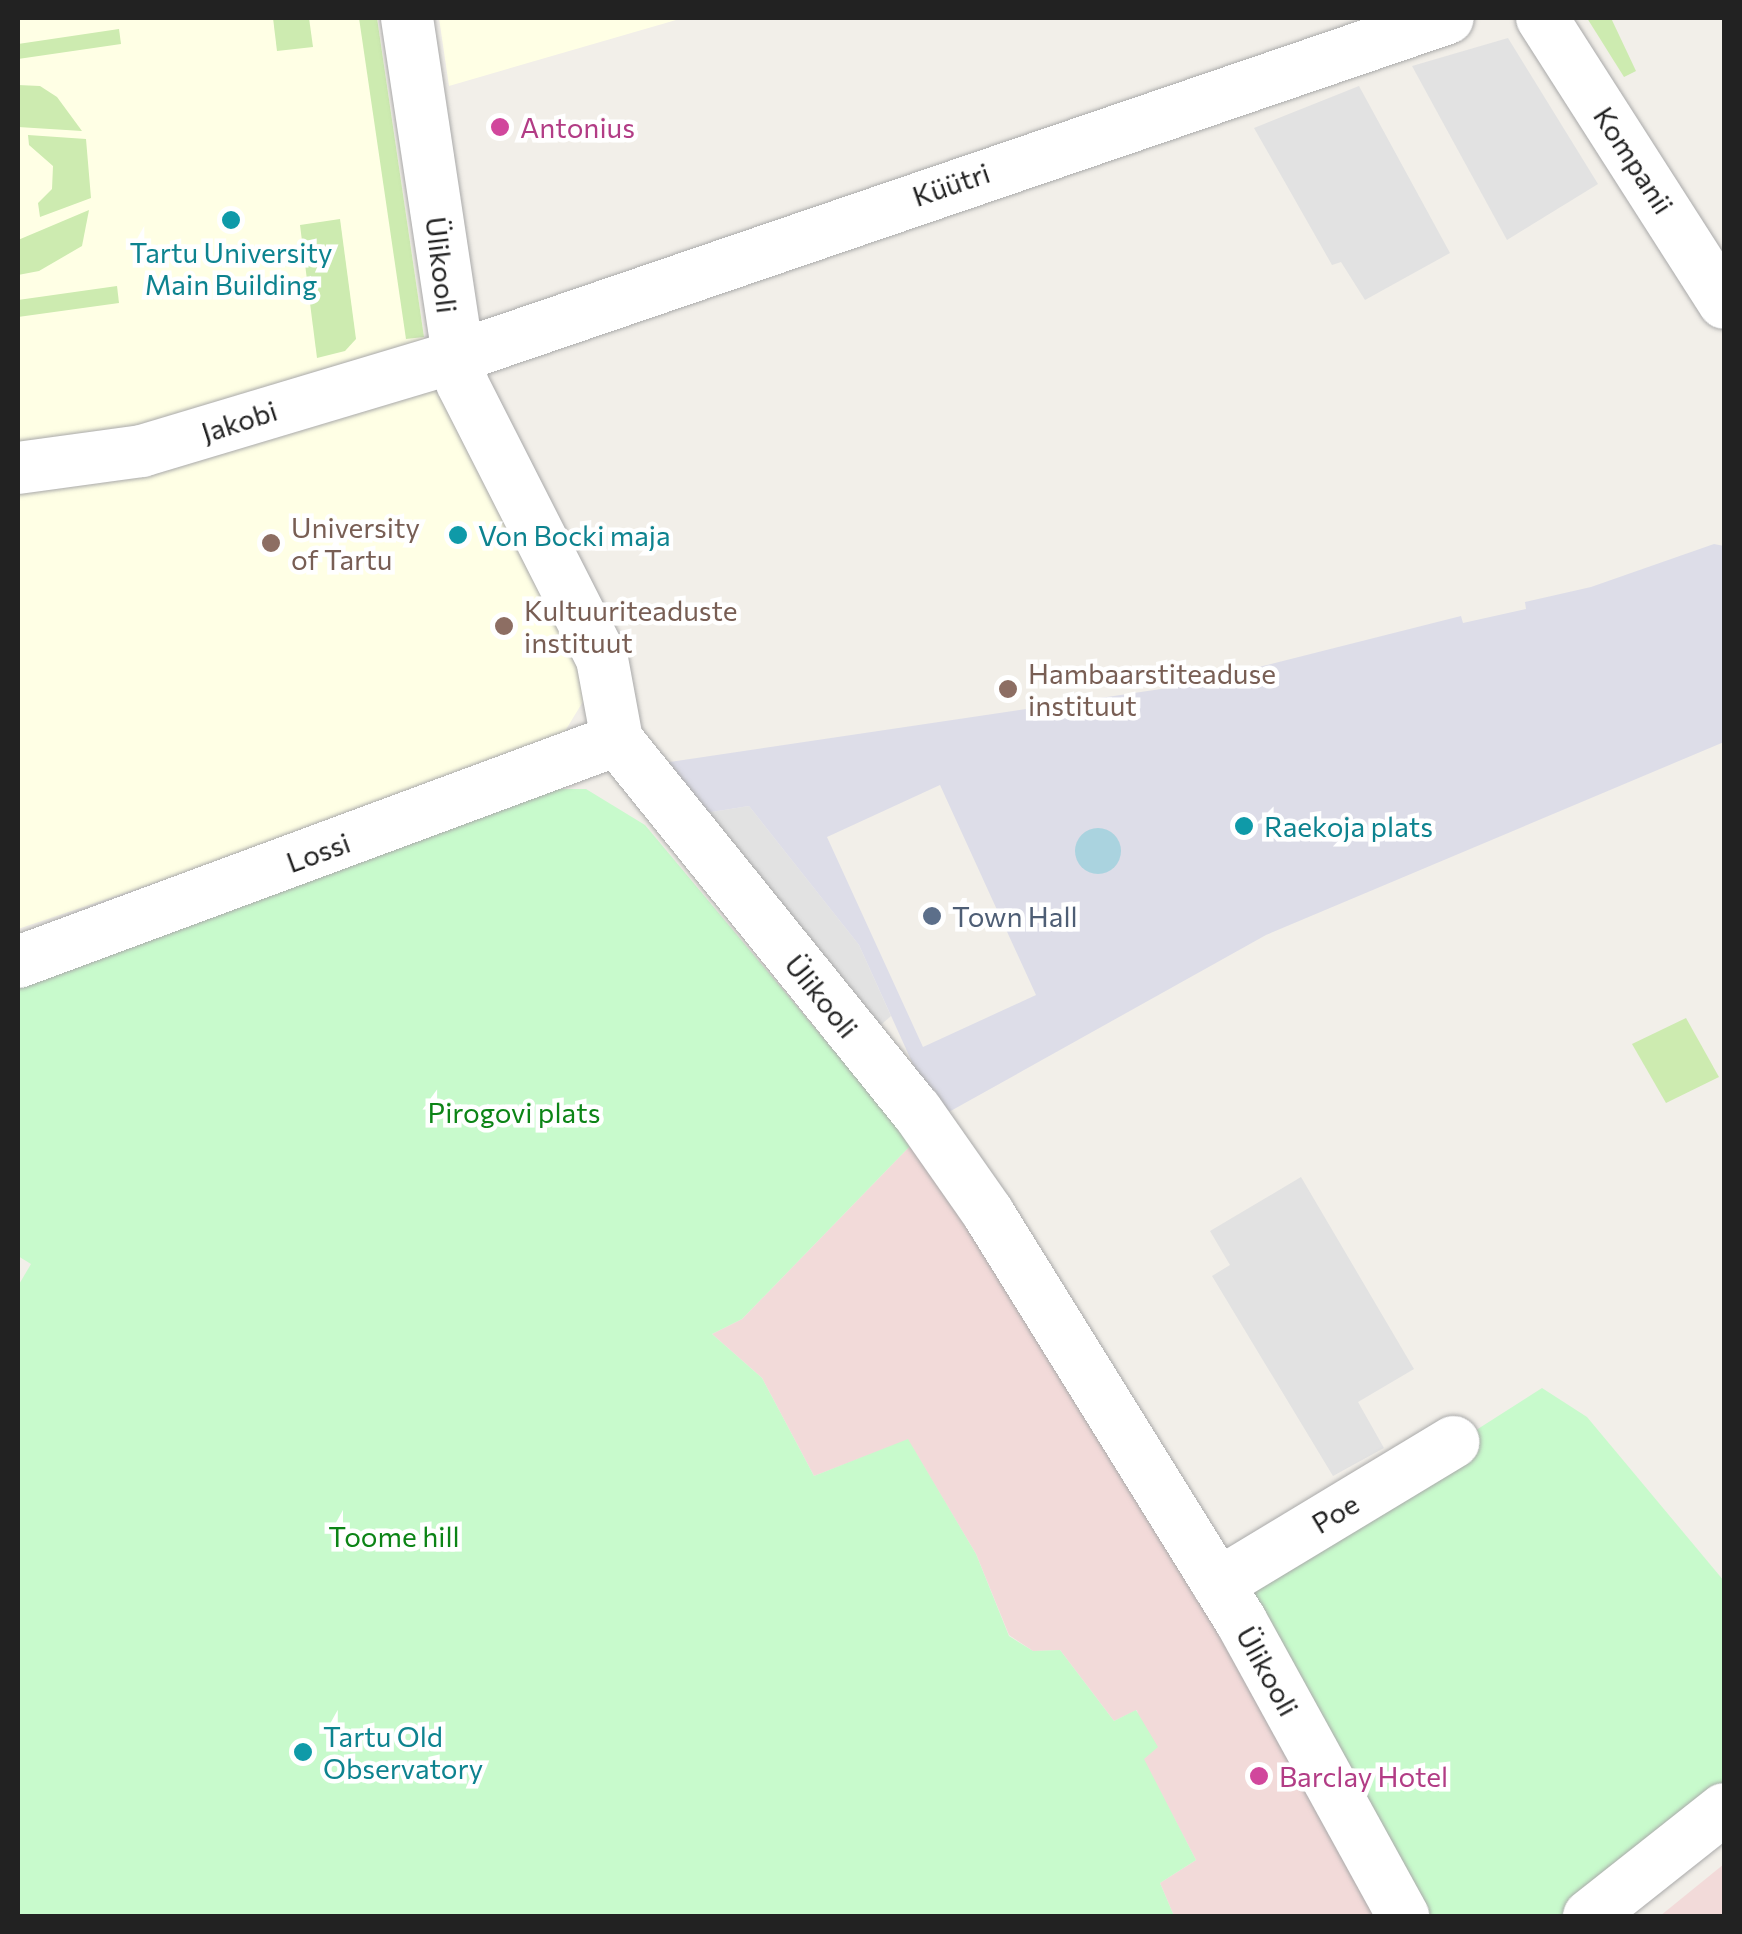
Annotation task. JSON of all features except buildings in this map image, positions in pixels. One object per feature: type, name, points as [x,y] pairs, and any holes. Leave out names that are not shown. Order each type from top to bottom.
[{"type":"street","name":"Ülikooli","points":[[407,18],[462,383],[602,659],[617,740],[916,1110],[1218,1584],[1403,1916]]},
{"type":"street","name":"Küütri","points":[[456,357],[1448,18]]},
{"type":"street","name":"Kompanii","points":[[1542,18],[1724,302]]},
{"type":"street","name":"Jakobi","points":[[18,468],[142,452],[456,357]]},
{"type":"street","name":"Lossi","points":[[18,962],[617,740]]},
{"type":"street","name":"Poe","points":[[1218,1584],[1453,1442]]},
{"type":"street","points":[[1590,1916],[1724,1808]]},
{"type":"shaded area","name":"University of Tartu","points":[[18,18],[377,18],[424,337],[590,672],[587,695],[562,736],[441,787],[18,929]]},
{"type":"shaded area","points":[[439,18],[683,18],[449,86]]},
{"type":"shaded area","points":[[1508,38],[1598,184],[1507,240],[1412,66]]},
{"type":"shaded area","points":[[1359,86],[1450,253],[1365,300],[1341,262],[1332,265],[1254,128]]},
{"type":"shaded area","name":"Raekoja plats","points":[[1714,544],[1724,546],[1724,742],[1266,935],[947,1113],[921,1082],[859,945],[749,806],[699,814],[663,763],[1188,685],[1461,616],[1463,623],[1526,609],[1525,602],[1591,587]],"holes":[[[940,785],[1036,995],[923,1047],[827,837]]]},
{"type":"shaded area","points":[[749,806],[859,945],[891,1016],[875,1030],[699,814]]},
{"type":"shaded area","points":[[912,1144],[969,1216],[1234,1650],[1377,1916],[1174,1916],[1160,1883],[1196,1860],[1143,1759],[1137,1710],[1114,1721],[1060,1650],[1033,1651],[1009,1635],[976,1554],[908,1440],[814,1476],[762,1378],[712,1334],[742,1319]]},
{"type":"shaded area","points":[[1301,1177],[1414,1369],[1358,1402],[1384,1448],[1333,1476],[1212,1276],[1230,1265],[1210,1231]]},
{"type":"shaded area","points":[[1724,1864],[1724,1916],[1660,1916]]},
{"type":"green space","points":[[273,18],[309,18],[313,47],[277,51]]},
{"type":"green space","points":[[359,18],[377,18],[424,337],[406,339]]},
{"type":"green space","points":[[1587,18],[1611,18],[1636,71],[1624,77]]},
{"type":"green space","points":[[119,29],[121,44],[18,59],[18,44]]},
{"type":"green space","points":[[18,85],[40,86],[57,97],[82,131],[18,127]]},
{"type":"green space","points":[[28,135],[86,139],[91,198],[40,217],[38,203],[52,189],[53,166],[29,145]]},
{"type":"green space","points":[[89,210],[82,246],[39,271],[18,275],[18,240]]},
{"type":"green space","points":[[340,219],[356,339],[345,351],[317,358],[300,225]]},
{"type":"green space","points":[[117,286],[119,303],[18,317],[18,300]]},
{"type":"green space","name":"Toome hill","points":[[556,789],[586,789],[645,825],[912,1144],[742,1319],[712,1334],[762,1378],[814,1476],[908,1439],[976,1554],[1009,1636],[1033,1651],[1060,1650],[1114,1721],[1136,1710],[1158,1747],[1144,1759],[1196,1860],[1160,1883],[1174,1916],[18,1916],[18,1286],[31,1264],[18,1256],[18,988]]},
{"type":"green space","points":[[1686,1018],[1719,1077],[1666,1103],[1632,1044]]},
{"type":"green space","points":[[1542,1388],[1587,1417],[1724,1581],[1724,1782],[1667,1844],[1568,1916],[1425,1916],[1238,1582]]},
{"type":"water","points":[[1098,828],[1114,835],[1121,851],[1114,867],[1098,874],[1082,867],[1075,851],[1082,835]]},
{"type":"place","name":"Antonius","points":[[500,127]]},
{"type":"place","name":"Tartu University Main Building","points":[[231,220]]},
{"type":"place","name":"Von Bocki maja","points":[[458,535]]},
{"type":"place","name":"University of Tartu","points":[[271,543]]},
{"type":"place","name":"Kultuuriteaduste instituut","points":[[504,626]]},
{"type":"place","name":"Hambaarstiteaduse instituut","points":[[1008,689]]},
{"type":"place","name":"Raekoja plats","points":[[1244,826]]},
{"type":"place","name":"Town Hall","points":[[932,916]]},
{"type":"place","name":"Tartu Old Observatory","points":[[303,1752]]},
{"type":"place","name":"Barclay Hotel","points":[[1259,1776]]},
{"type":"park label","name":"Pirogovi plats","points":[[514,1112]]}]
